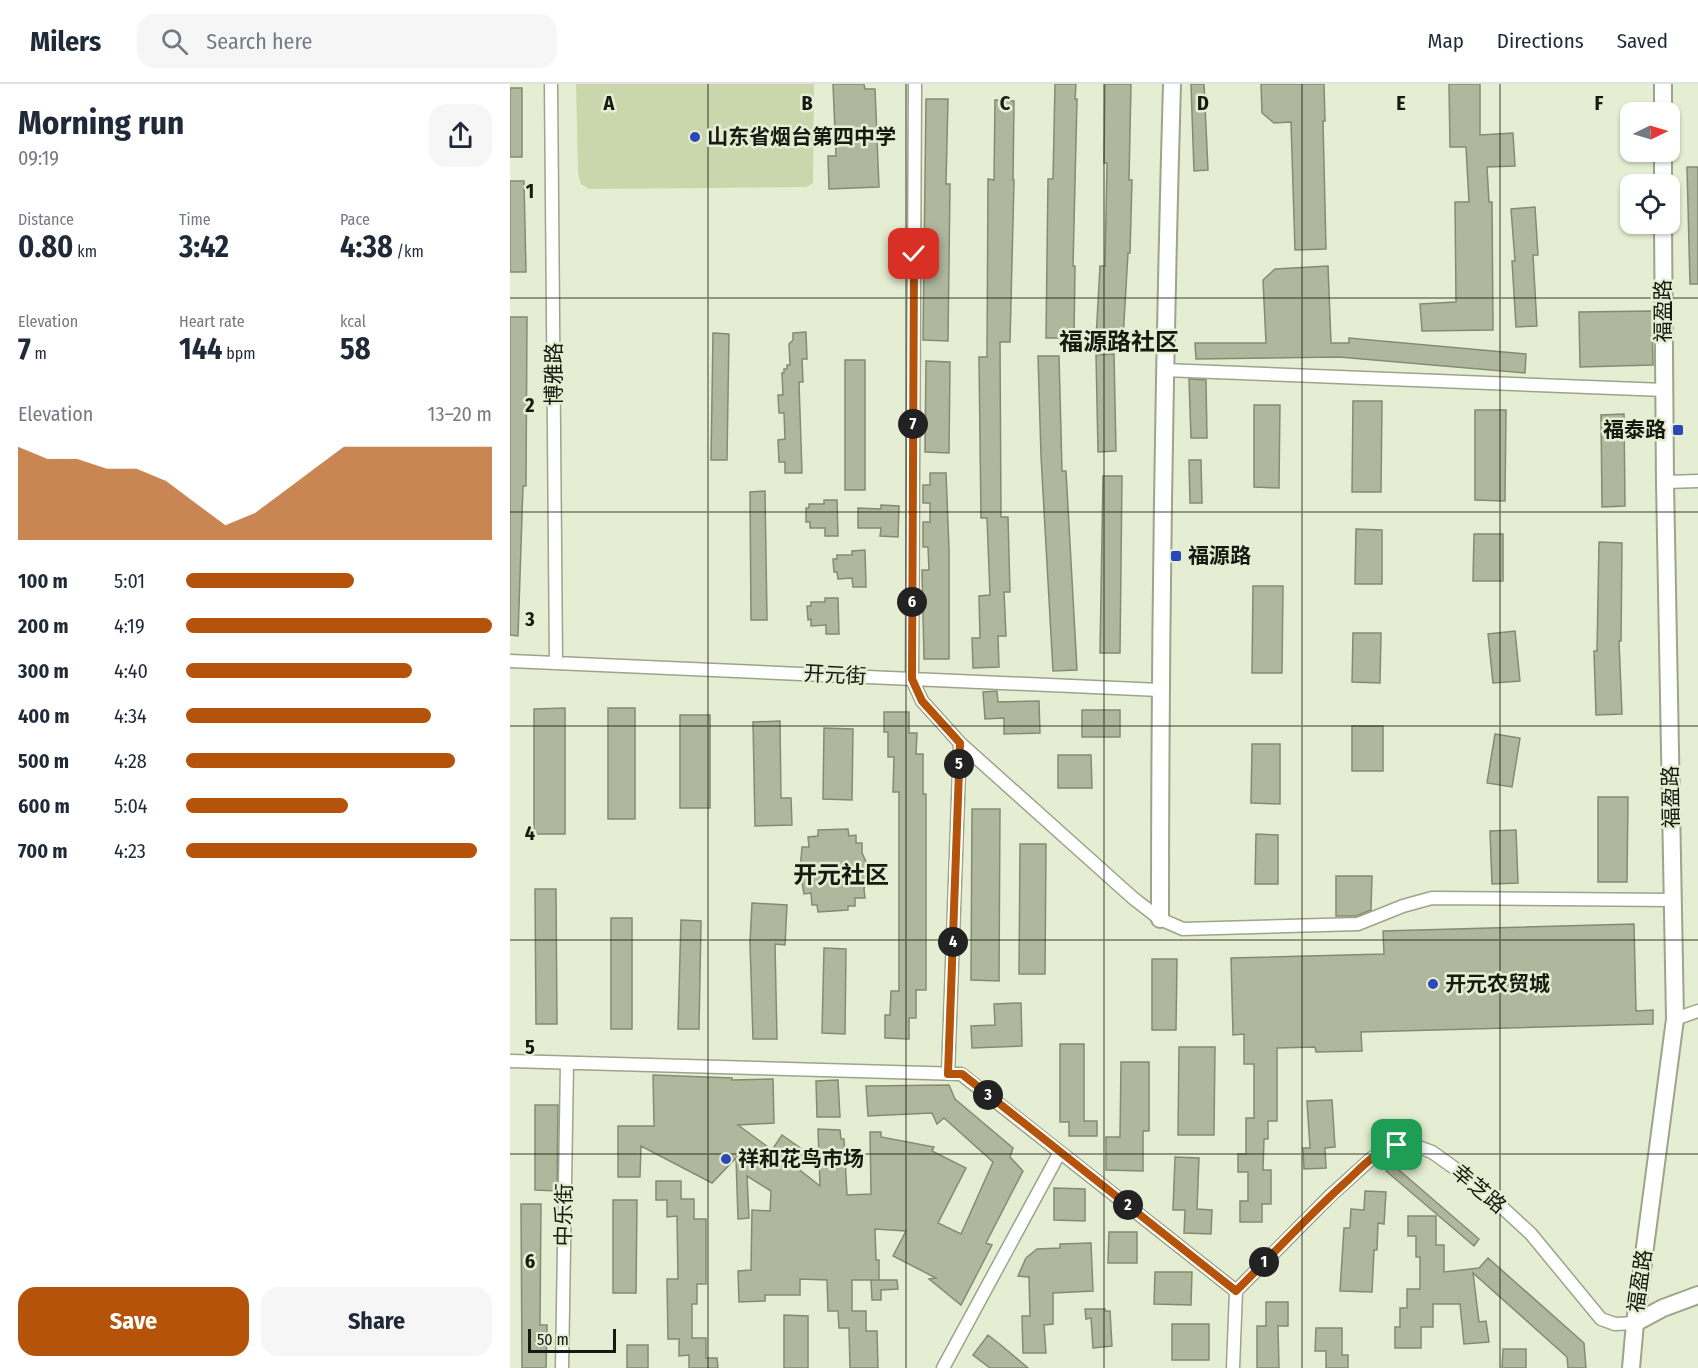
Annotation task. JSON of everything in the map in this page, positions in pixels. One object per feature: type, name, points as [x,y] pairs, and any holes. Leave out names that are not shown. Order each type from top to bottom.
[{"type":"street","name":"博雅路","points":[[552,84],[556,663]]},
{"type":"street","points":[[915,84],[912,679],[922,701],[960,743],[1133,898],[1160,919],[1183,929],[1358,924],[1403,906],[1432,898],[1673,900]]},
{"type":"street","points":[[1160,919],[1164,370],[1172,84]]},
{"type":"street","points":[[1663,84],[1663,102]]},
{"type":"street","name":"福盈路","points":[[1631,1368],[1675,1019],[1665,482],[1663,234]]},
{"type":"street","points":[[1164,370],[1664,390]]},
{"type":"street","points":[[1665,482],[1698,481]]},
{"type":"street","name":"开元街","points":[[510,661],[1160,690]]},
{"type":"street","points":[[948,1074],[960,743]]},
{"type":"street","points":[[1675,1019],[1698,1011]]},
{"type":"street","points":[[510,1061],[962,1074],[1236,1291],[1233,1368]]},
{"type":"street","name":"中乐街","points":[[562,1368],[567,1063]]},
{"type":"street","name":"幸芝路","points":[[1236,1291],[1331,1195],[1371,1159],[1389,1147],[1410,1144],[1432,1152],[1478,1185],[1531,1234],[1600,1319],[1615,1324],[1635,1323]]},
{"type":"street","points":[[943,1368],[1060,1152]]},
{"type":"street","points":[[1635,1323],[1663,1308],[1698,1295]]},
{"type":"green space","name":"山东省烟台第四中学","points":[[576,84],[814,84],[813,183],[806,187],[589,189],[581,184],[578,174]]},
{"type":"building","points":[[833,84],[864,84],[865,89],[875,89],[879,187],[829,189],[828,156],[836,156]]},
{"type":"building","points":[[1055,84],[1076,84],[1074,338],[1046,338],[1048,179],[1053,179]]},
{"type":"building","points":[[1105,84],[1131,84],[1130,253],[1128,253],[1123,339],[1096,339],[1100,266],[1105,266],[1107,163],[1104,163]]},
{"type":"building","points":[[1191,84],[1204,84],[1208,170],[1194,171]]},
{"type":"building","points":[[1261,84],[1324,84],[1326,249],[1295,250],[1291,122],[1274,123],[1262,113]]},
{"type":"building","points":[[1449,84],[1480,84],[1480,135],[1513,133],[1515,166],[1487,167],[1489,202],[1492,202],[1493,330],[1422,331],[1420,304],[1456,302],[1455,202],[1469,202],[1466,147],[1450,147]]},
{"type":"building","points":[[510,88],[522,88],[522,157],[510,157]]},
{"type":"building","points":[[926,99],[948,99],[946,184],[950,184],[948,341],[923,340]]},
{"type":"building","points":[[995,100],[1014,101],[1010,342],[1000,342],[1001,517],[1008,517],[1010,592],[1004,592],[1006,636],[998,636],[999,667],[973,668],[972,638],[980,638],[979,596],[990,595],[987,518],[981,518],[979,357],[987,357],[988,179],[994,180]]},
{"type":"building","points":[[1687,167],[1698,167],[1698,284],[1690,284]]},
{"type":"building","points":[[510,181],[524,181],[526,272],[510,272]]},
{"type":"building","points":[[1535,207],[1538,255],[1533,255],[1537,326],[1516,327],[1511,209]]},
{"type":"building","points":[[1328,266],[1331,343],[1349,343],[1349,338],[1526,354],[1525,373],[1339,357],[1196,359],[1195,343],[1266,343],[1263,280],[1275,269]]},
{"type":"building","points":[[1652,311],[1653,365],[1580,367],[1579,312]]},
{"type":"building","points":[[510,317],[527,317],[526,486],[523,486],[518,636],[510,635]]},
{"type":"building","points":[[806,332],[807,359],[802,359],[803,382],[799,382],[802,473],[785,473],[785,462],[779,462],[778,440],[785,439],[784,413],[779,413],[778,395],[783,395],[782,373],[784,369],[787,369],[787,365],[790,365],[789,344],[793,340],[793,333]]},
{"type":"building","points":[[713,333],[729,334],[727,460],[711,460]]},
{"type":"building","points":[[1114,354],[1116,451],[1098,452],[1096,355]]},
{"type":"building","points":[[1038,356],[1059,356],[1062,471],[1066,471],[1077,670],[1053,671]]},
{"type":"building","points":[[845,360],[865,360],[865,490],[845,490]]},
{"type":"building","points":[[926,361],[950,362],[949,453],[925,452]]},
{"type":"building","points":[[1189,379],[1206,380],[1207,438],[1191,438]]},
{"type":"building","points":[[1353,401],[1382,401],[1381,492],[1352,492]]},
{"type":"building","points":[[1254,405],[1280,405],[1279,488],[1254,487]]},
{"type":"building","points":[[1475,410],[1506,410],[1505,501],[1475,500]]},
{"type":"building","points":[[1624,414],[1625,506],[1602,507],[1601,415]]},
{"type":"building","points":[[1189,460],[1201,460],[1202,503],[1190,503]]},
{"type":"building","points":[[930,473],[946,473],[949,659],[924,659],[922,570],[929,570],[928,547],[923,547],[923,522],[930,522],[930,503],[923,503],[923,485],[930,485]]},
{"type":"building","points":[[1103,476],[1122,476],[1120,653],[1100,653]]},
{"type":"building","points":[[765,491],[767,620],[751,620],[750,492]]},
{"type":"building","points":[[824,500],[837,500],[838,536],[825,536],[825,528],[810,528],[810,522],[806,522],[806,508],[809,508],[809,504],[824,504]]},
{"type":"building","points":[[881,505],[899,506],[898,537],[880,536],[881,528],[858,528],[858,508],[881,509]]},
{"type":"building","points":[[1356,529],[1382,530],[1382,584],[1355,584]]},
{"type":"building","points":[[1474,534],[1503,534],[1503,581],[1473,581]]},
{"type":"building","points":[[1599,542],[1622,543],[1621,641],[1619,641],[1622,714],[1596,715],[1594,651],[1597,651]]},
{"type":"building","points":[[865,550],[866,587],[853,587],[852,578],[838,579],[837,572],[834,572],[833,559],[837,559],[837,555],[852,555],[852,551]]},
{"type":"building","points":[[1253,586],[1283,586],[1282,673],[1252,673]]},
{"type":"building","points":[[825,598],[838,598],[839,634],[826,634],[826,625],[811,626],[811,619],[808,620],[807,606],[811,606],[811,602],[825,602]]},
{"type":"building","points":[[1515,631],[1520,681],[1493,683],[1488,634]]},
{"type":"building","points":[[1353,633],[1381,633],[1380,683],[1352,682]]},
{"type":"building","points":[[997,691],[998,702],[1039,701],[1040,733],[1004,734],[1004,718],[985,719],[983,692]]},
{"type":"building","points":[[565,708],[565,834],[534,834],[534,709]]},
{"type":"building","points":[[608,708],[635,708],[635,819],[608,819]]},
{"type":"building","points":[[1082,710],[1120,710],[1120,737],[1082,737]]},
{"type":"building","points":[[884,712],[909,712],[909,733],[917,733],[916,754],[923,754],[923,794],[926,794],[926,990],[916,990],[916,1018],[909,1018],[909,1039],[885,1038],[885,1015],[890,1015],[891,991],[899,991],[899,792],[893,792],[894,757],[888,757],[888,732],[884,732]]},
{"type":"building","points":[[680,715],[710,715],[710,808],[680,808]]},
{"type":"building","points":[[780,721],[781,798],[791,798],[792,825],[755,826],[753,722]]},
{"type":"building","points":[[1352,726],[1383,726],[1383,771],[1352,771]]},
{"type":"building","points":[[824,728],[853,729],[852,800],[823,799]]},
{"type":"building","points":[[1495,734],[1520,738],[1512,787],[1487,783]]},
{"type":"building","points":[[1252,744],[1280,744],[1280,804],[1251,803]]},
{"type":"building","points":[[1058,755],[1091,755],[1092,788],[1058,788]]},
{"type":"building","points":[[1598,797],[1628,797],[1627,882],[1598,882]]},
{"type":"building","points":[[972,809],[1000,809],[999,981],[971,980]]},
{"type":"building","points":[[848,829],[849,836],[856,835],[856,843],[862,843],[862,853],[867,864],[865,898],[855,898],[855,906],[848,906],[848,910],[818,912],[817,905],[812,905],[811,893],[804,894],[800,871],[802,847],[809,847],[808,837],[818,836],[818,830]]},
{"type":"building","points":[[1516,830],[1518,883],[1492,884],[1490,831]]},
{"type":"building","points":[[1256,834],[1278,835],[1278,884],[1255,884]]},
{"type":"building","points":[[1020,844],[1046,844],[1045,974],[1019,974]]},
{"type":"building","points":[[1336,876],[1372,876],[1371,910],[1356,916],[1336,916]]},
{"type":"building","points":[[535,889],[556,889],[557,1024],[536,1024]]},
{"type":"building","points":[[752,903],[787,905],[785,945],[775,944],[777,1039],[753,1039],[750,943]]},
{"type":"building","points":[[611,918],[632,918],[632,1029],[611,1029]]},
{"type":"building","points":[[681,920],[701,921],[699,1029],[678,1029]]},
{"type":"building","name":"开元农贸城","points":[[1634,924],[1636,1011],[1653,1010],[1653,1024],[1361,1032],[1362,1051],[1316,1052],[1315,1047],[1277,1048],[1277,1121],[1268,1121],[1268,1139],[1264,1139],[1263,1170],[1271,1170],[1271,1204],[1262,1204],[1262,1222],[1240,1222],[1240,1201],[1248,1201],[1248,1172],[1238,1172],[1238,1154],[1246,1154],[1246,1118],[1254,1118],[1254,1064],[1244,1064],[1244,1034],[1233,1035],[1231,958],[1384,954],[1383,931]]},
{"type":"building","points":[[824,948],[846,949],[845,1034],[822,1033]]},
{"type":"building","points":[[1152,959],[1177,959],[1176,1030],[1152,1030]]},
{"type":"building","points":[[1021,1003],[1022,1046],[972,1048],[971,1026],[995,1025],[994,1004]]},
{"type":"building","points":[[1060,1044],[1084,1044],[1084,1121],[1097,1121],[1097,1136],[1069,1136],[1069,1122],[1060,1122]]},
{"type":"building","points":[[1179,1047],[1215,1047],[1214,1135],[1178,1135]]},
{"type":"building","points":[[1121,1062],[1149,1062],[1149,1131],[1143,1131],[1143,1171],[1106,1170],[1106,1137],[1120,1137]]},
{"type":"building","points":[[653,1075],[732,1078],[732,1080],[773,1079],[774,1123],[738,1125],[772,1150],[782,1135],[806,1152],[796,1167],[820,1186],[818,1129],[840,1130],[841,1139],[844,1139],[847,1195],[871,1194],[870,1132],[881,1132],[881,1137],[934,1147],[932,1151],[966,1168],[938,1223],[961,1234],[993,1162],[944,1118],[937,1124],[932,1113],[868,1116],[866,1086],[949,1085],[955,1099],[1013,1148],[1010,1157],[1023,1171],[986,1243],[992,1245],[961,1305],[929,1279],[936,1278],[893,1256],[906,1231],[875,1229],[879,1280],[852,1280],[852,1311],[866,1311],[866,1331],[877,1331],[878,1368],[850,1368],[849,1328],[839,1328],[838,1311],[828,1311],[827,1280],[800,1279],[800,1295],[765,1295],[765,1301],[739,1302],[738,1271],[751,1270],[752,1210],[770,1211],[771,1191],[747,1176],[749,1218],[738,1219],[736,1158],[712,1183],[641,1146],[640,1177],[618,1177],[618,1126],[654,1126]]},
{"type":"building","points":[[838,1080],[840,1117],[817,1117],[816,1081]]},
{"type":"building","points":[[1332,1100],[1335,1147],[1325,1148],[1326,1168],[1304,1169],[1303,1148],[1310,1148],[1307,1101]]},
{"type":"building","points":[[535,1105],[558,1105],[557,1191],[535,1190]]},
{"type":"building","points":[[1175,1157],[1199,1158],[1197,1209],[1212,1210],[1211,1234],[1184,1233],[1185,1210],[1173,1210]]},
{"type":"building","points":[[1392,1164],[1479,1239],[1474,1246],[1386,1171]]},
{"type":"building","points":[[656,1181],[681,1181],[681,1199],[694,1199],[694,1219],[706,1219],[706,1284],[697,1284],[697,1304],[692,1304],[692,1338],[706,1338],[706,1358],[717,1358],[718,1368],[689,1368],[689,1355],[679,1356],[679,1339],[668,1339],[667,1279],[678,1279],[677,1216],[667,1217],[667,1200],[656,1200]]},
{"type":"building","points":[[1054,1188],[1085,1189],[1085,1221],[1054,1220]]},
{"type":"building","points":[[1365,1191],[1386,1192],[1384,1224],[1378,1223],[1377,1250],[1374,1250],[1372,1292],[1340,1291],[1344,1228],[1350,1228],[1351,1209],[1364,1210]]},
{"type":"building","points":[[613,1200],[637,1200],[636,1293],[613,1293]]},
{"type":"building","points":[[521,1204],[541,1204],[540,1325],[547,1325],[546,1368],[522,1368]]},
{"type":"building","points":[[1408,1216],[1436,1216],[1436,1245],[1444,1245],[1444,1272],[1479,1268],[1488,1258],[1584,1343],[1586,1368],[1568,1368],[1567,1357],[1473,1273],[1479,1322],[1486,1321],[1489,1342],[1464,1344],[1460,1304],[1433,1304],[1433,1327],[1421,1327],[1421,1348],[1395,1348],[1395,1327],[1400,1327],[1400,1308],[1407,1308],[1407,1289],[1420,1289],[1420,1257],[1416,1257],[1416,1236],[1408,1236]]},
{"type":"building","points":[[1109,1232],[1137,1232],[1137,1263],[1108,1263]]},
{"type":"building","points":[[1091,1243],[1093,1291],[1053,1293],[1053,1324],[1044,1325],[1046,1353],[1023,1353],[1022,1316],[1030,1316],[1029,1277],[1018,1276],[1026,1258],[1037,1249],[1060,1248],[1060,1244]]},
{"type":"building","points":[[1155,1272],[1192,1272],[1191,1305],[1154,1304]]},
{"type":"building","points":[[871,1280],[897,1280],[898,1289],[881,1290],[881,1300],[872,1300]]},
{"type":"building","points":[[1266,1302],[1288,1302],[1288,1326],[1278,1326],[1279,1368],[1257,1368],[1257,1326],[1266,1326]]},
{"type":"building","points":[[1085,1309],[1110,1311],[1112,1346],[1093,1348],[1091,1318],[1086,1319]]},
{"type":"building","points":[[784,1315],[808,1316],[808,1368],[784,1368]]},
{"type":"building","points":[[1172,1324],[1209,1324],[1209,1360],[1172,1360]]},
{"type":"building","points":[[1316,1328],[1342,1328],[1342,1355],[1348,1355],[1348,1368],[1326,1368],[1326,1351],[1315,1351]]},
{"type":"building","points":[[988,1335],[1028,1368],[990,1368],[973,1355]]},
{"type":"building","points":[[627,1345],[648,1345],[648,1368],[627,1368]]},
{"type":"building","points":[[1503,1349],[1526,1349],[1526,1368],[1502,1368]]},
{"type":"place","name":"山东省烟台第四中学","points":[[695,137]]},
{"type":"place","name":"福泰路","points":[[1678,430]]},
{"type":"place","name":"福源路","points":[[1176,556]]},
{"type":"place","name":"开元农贸城","points":[[1433,984]]},
{"type":"place","name":"祥和花鸟市场","points":[[726,1159]]},
{"type":"district","name":"福源路社区","points":[[1119,342]]},
{"type":"district","name":"开元社区","points":[[841,875]]},
{"type":"route","points":[[914,254],[912,679],[922,701],[960,743],[948,1074],[962,1074],[1236,1291],[1331,1195],[1371,1159],[1383,1150],[1397,1145]]}]
